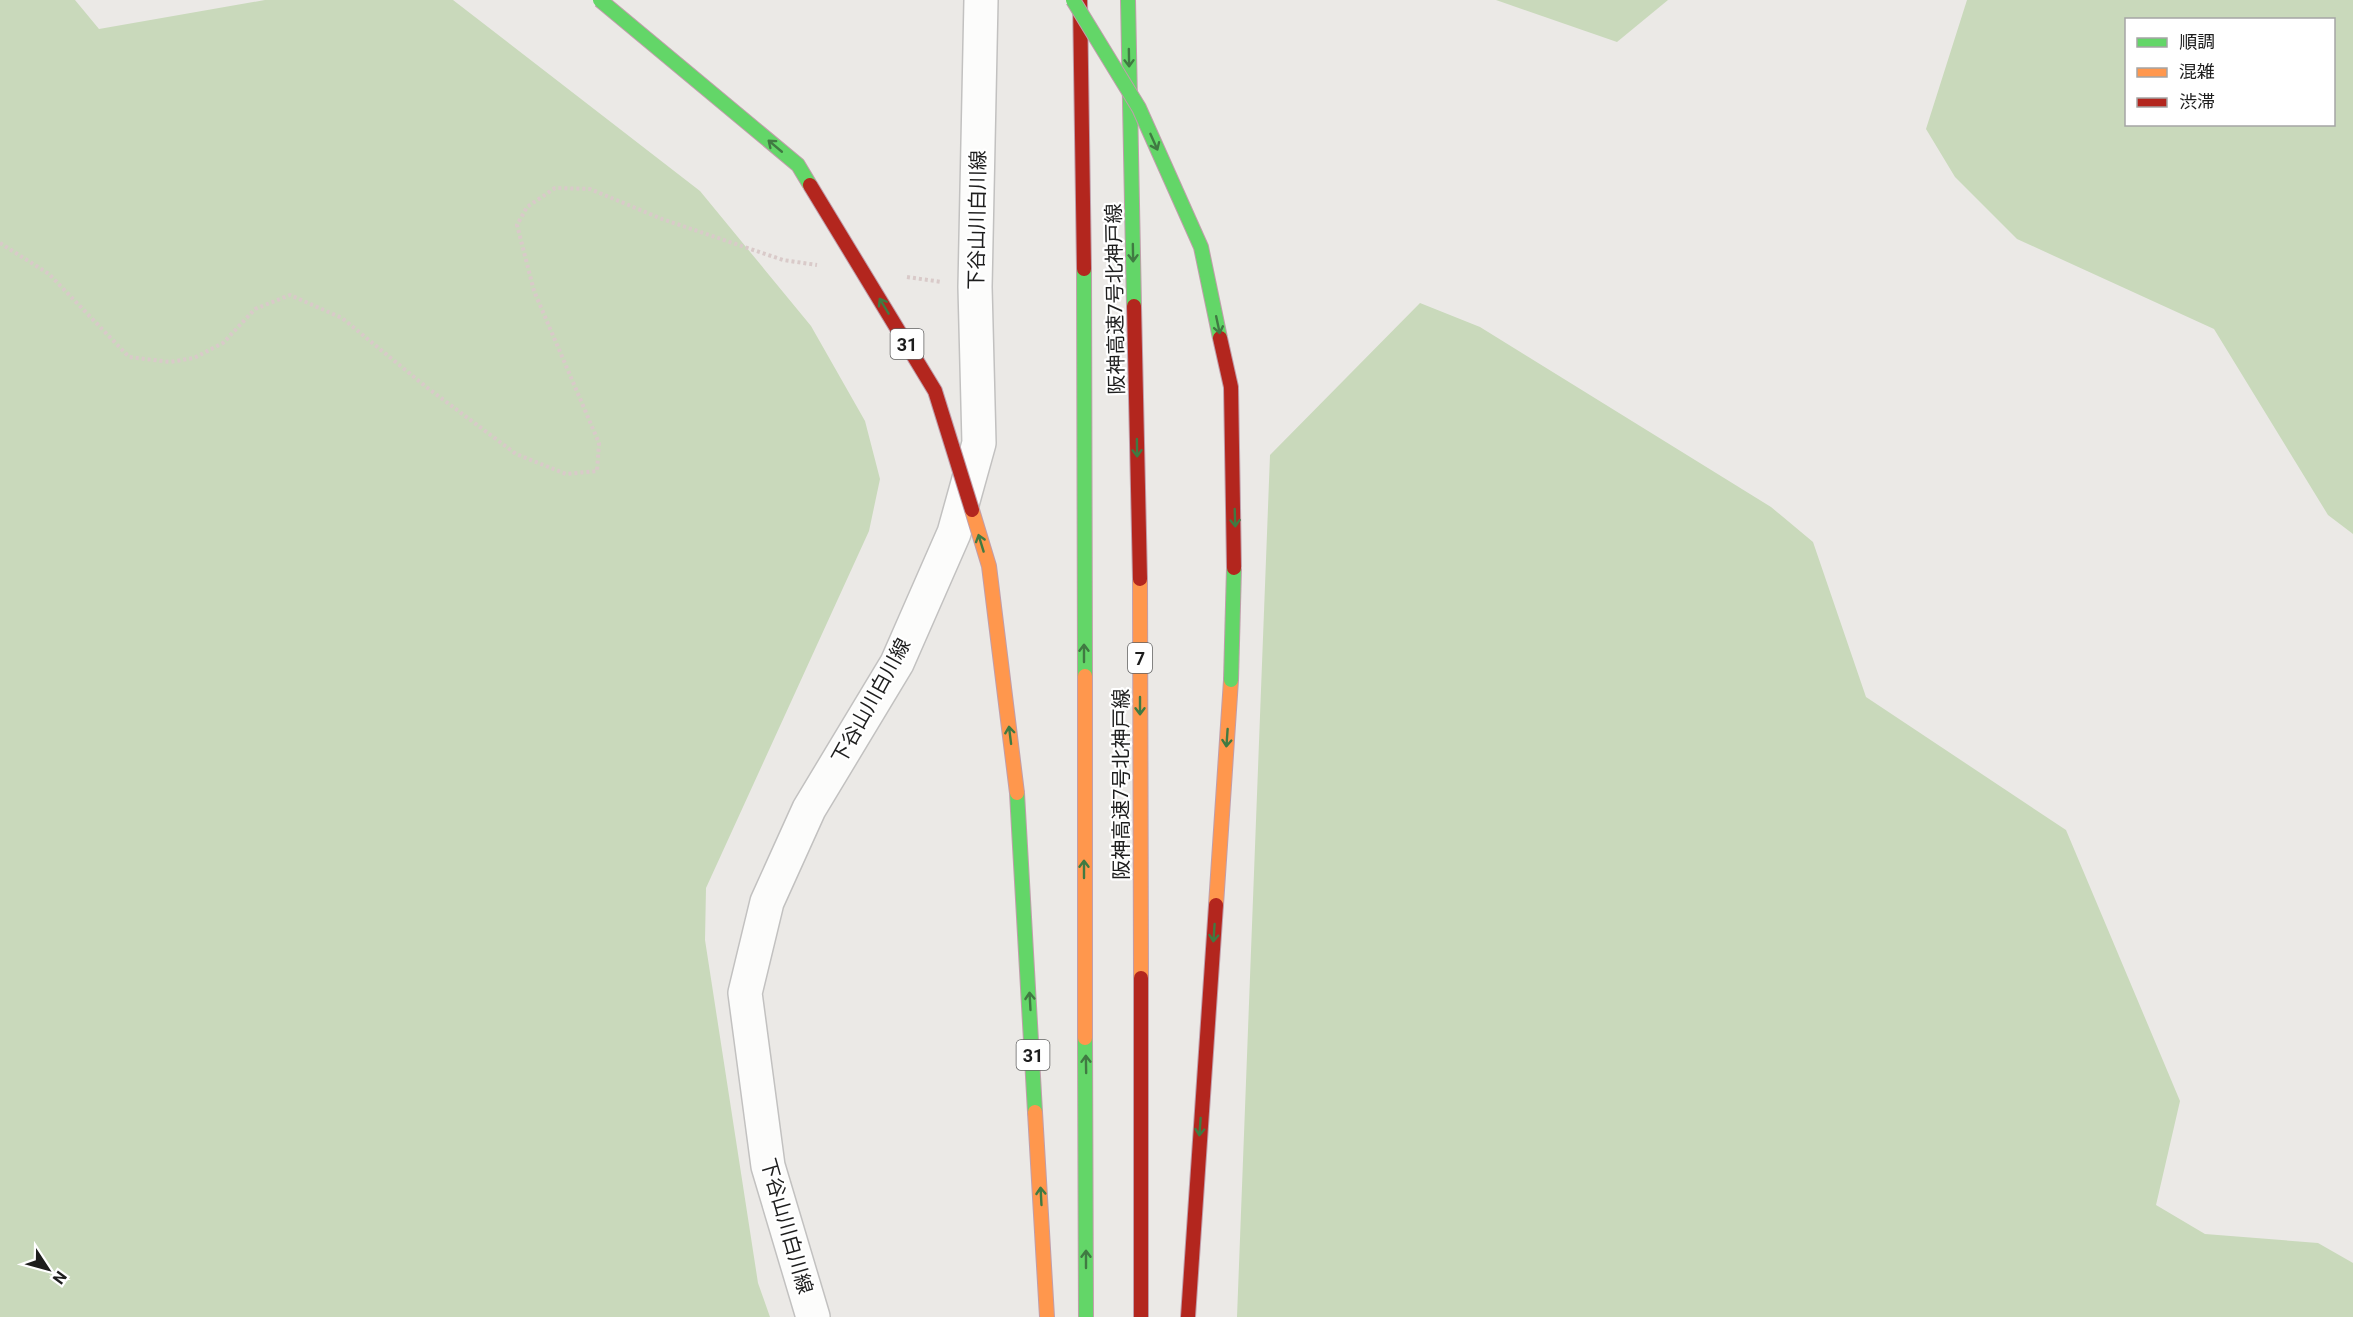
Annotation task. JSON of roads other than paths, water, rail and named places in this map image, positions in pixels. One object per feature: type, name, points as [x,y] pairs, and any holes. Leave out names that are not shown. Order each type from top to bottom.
[{"type":"highway","name":"31","points":[[600,0],[798,165],[935,391],[988,566],[1017,793],[1047,1317]]},
{"type":"highway","points":[[1073,0],[1139,108],[1201,247],[1231,387],[1235,534],[1231,680],[1188,1317]]},
{"type":"highway","name":"阪神高速7号北神戸線","points":[[1080,0],[1084,203],[1086,1317]]},
{"type":"highway","name":"阪神高速7号北神戸線","points":[[1128,0],[1140,567],[1141,1317]]},
{"type":"street","name":"下谷山川白川線","points":[[813,1317],[768,1166],[745,993],[767,902],[809,809],[897,663],[954,533],[979,443],[975,286],[981,0]]}]
